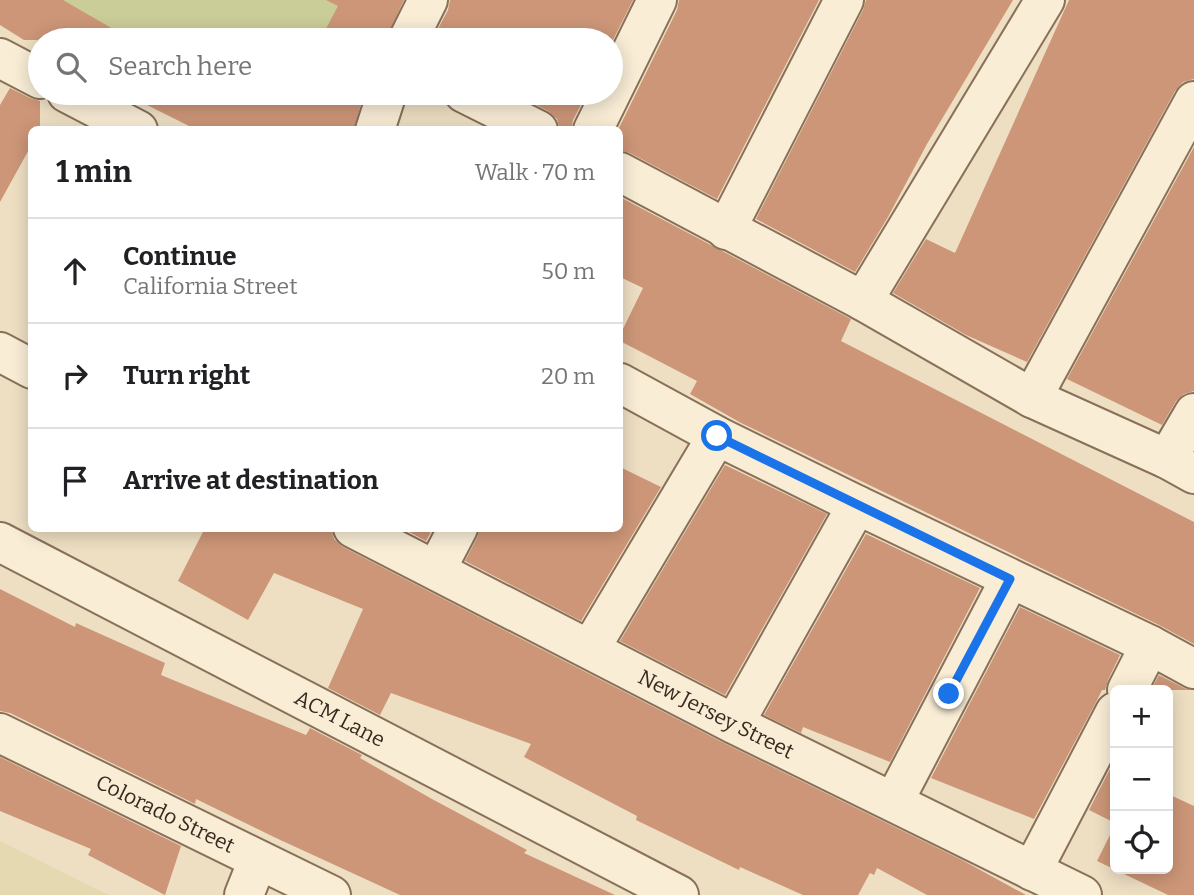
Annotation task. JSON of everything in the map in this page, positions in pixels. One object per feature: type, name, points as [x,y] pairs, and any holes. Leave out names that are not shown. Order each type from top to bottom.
[{"type":"street","points":[[414,28],[428,0]]},
{"type":"street","points":[[623,69],[657,0]]},
{"type":"street","points":[[726,230],[844,0]]},
{"type":"street","points":[[863,301],[1045,0]]},
{"type":"street","points":[[0,58],[28,73]]},
{"type":"street","points":[[1032,398],[1194,101]]},
{"type":"street","points":[[90,105],[130,126]]},
{"type":"street","points":[[376,126],[383,105]]},
{"type":"street","points":[[488,105],[530,126]]},
{"type":"street","points":[[595,126],[605,105]]},
{"type":"street","points":[[623,174],[863,301],[1032,398],[1181,467],[1194,413]]},
{"type":"street","points":[[623,385],[717,436],[1150,645],[1194,669]]},
{"type":"street","points":[[590,649],[717,436]]},
{"type":"street","points":[[734,724],[857,505]]},
{"type":"street","name":"New Jersey Street","points":[[361,532],[734,724],[1082,895]]},
{"type":"street","points":[[436,570],[456,532]]},
{"type":"street","name":"ACM Lane","points":[[0,542],[679,895]]},
{"type":"street","points":[[894,801],[1010,579]]},
{"type":"street","points":[[1130,685],[1150,645]]},
{"type":"street","points":[[1032,871],[1110,722]]},
{"type":"street","name":"Colorado Street","points":[[0,733],[331,895]]},
{"type":"street","points":[[244,895],[258,860]]},
{"type":"shaded area","points":[[0,841],[109,895],[0,895]]},
{"type":"green space","points":[[60,0],[372,0],[359,28],[110,28]]},
{"type":"building","points":[[0,0],[63,0],[111,28],[28,28],[28,40],[24,40],[0,25]]},
{"type":"building","points":[[326,0],[404,0],[391,28],[326,28],[338,6]]},
{"type":"building","points":[[450,0],[633,0],[619,28],[438,28]]},
{"type":"building","points":[[679,0],[819,0],[717,199],[623,151],[623,126],[620,126],[677,10]]},
{"type":"building","points":[[866,0],[1013,0],[855,272],[756,219]]},
{"type":"building","points":[[1069,0],[1194,0],[1194,79],[1183,82],[1175,91],[1027,362],[966,335],[893,293],[926,239],[955,253]]},
{"type":"building","points":[[10,88],[28,97],[28,105],[40,105],[40,126],[28,126],[28,151],[0,202],[0,105]]},
{"type":"building","points":[[147,105],[361,105],[355,126],[189,126]]},
{"type":"building","points":[[536,105],[581,105],[572,126],[559,126],[557,119]]},
{"type":"building","points":[[1194,147],[1194,391],[1184,394],[1176,401],[1162,425],[1067,379]]},
{"type":"building","points":[[623,199],[851,319],[841,341],[1194,522],[1194,644],[741,423],[690,394],[697,381],[623,343],[623,329],[643,288],[623,278]]},
{"type":"building","points":[[725,465],[827,514],[725,695],[620,641]]},
{"type":"building","points":[[623,468],[661,487],[581,621],[465,561],[479,532],[623,532]]},
{"type":"building","points":[[203,532],[332,532],[334,539],[343,547],[724,743],[962,860],[1026,895],[927,895],[877,868],[874,875],[870,873],[858,895],[803,895],[740,867],[739,870],[636,820],[637,816],[524,757],[531,744],[391,693],[380,715],[328,688],[363,609],[274,573],[248,620],[178,581]]},
{"type":"building","points":[[409,532],[431,532],[426,541]]},
{"type":"building","points":[[866,534],[980,588],[890,762],[803,727],[801,733],[764,715]]},
{"type":"building","points":[[0,589],[75,627],[76,623],[165,663],[161,675],[306,735],[310,728],[362,755],[360,758],[432,799],[527,850],[524,853],[615,895],[400,895],[196,799],[195,804],[10,713],[0,711]]},
{"type":"building","points":[[1020,607],[1120,655],[1105,690],[1102,690],[1034,819],[931,778]]},
{"type":"building","points":[[1159,675],[1192,690],[1173,690],[1173,685],[1154,685]]},
{"type":"building","points":[[0,757],[181,846],[165,895],[88,855],[91,849],[0,811]]},
{"type":"building","points":[[1110,769],[1110,820],[1089,810]]},
{"type":"building","points":[[1173,796],[1194,806],[1194,895],[1168,895],[1124,874],[1173,874]]},
{"type":"building","points":[[1110,835],[1110,867],[1097,861]]},
{"type":"route","points":[[717,436],[1010,579],[949,694]]}]
